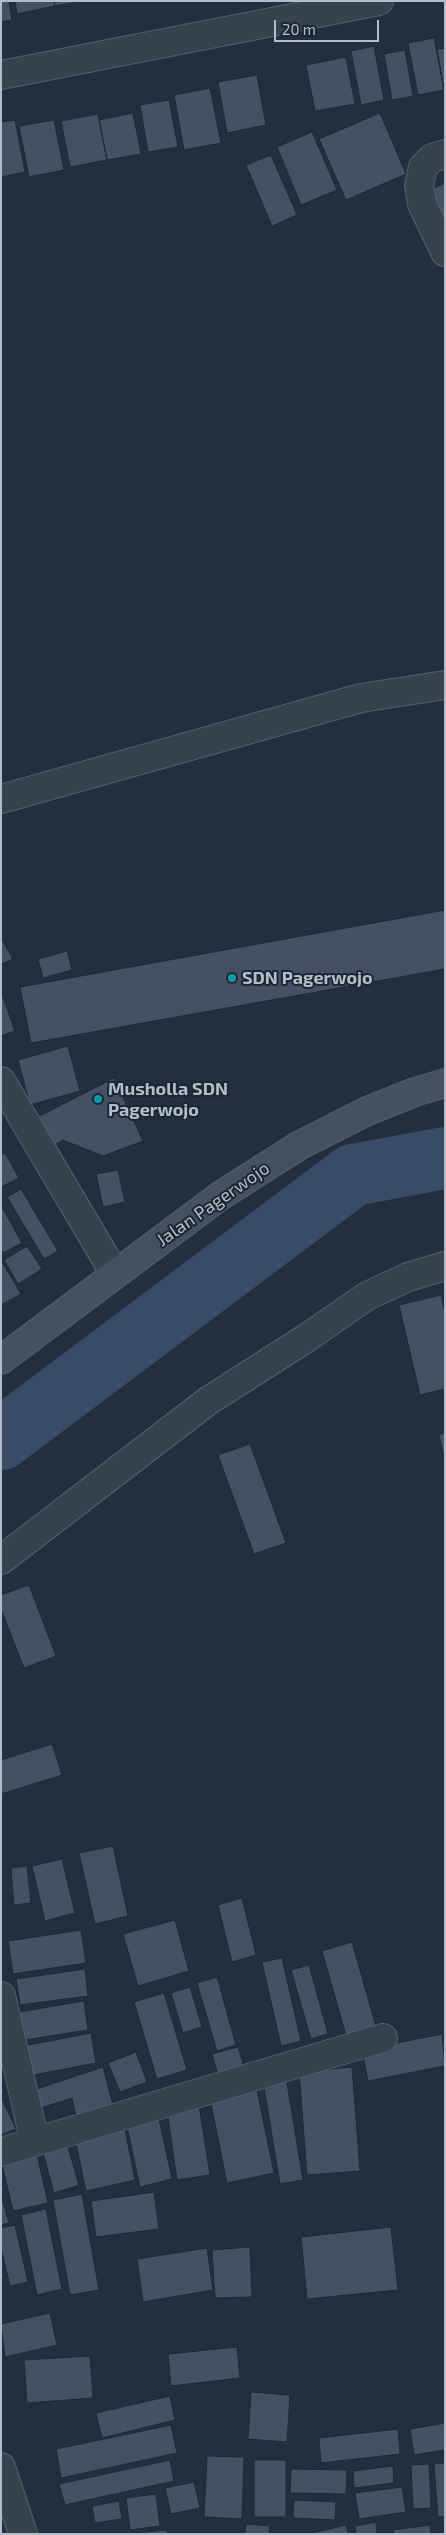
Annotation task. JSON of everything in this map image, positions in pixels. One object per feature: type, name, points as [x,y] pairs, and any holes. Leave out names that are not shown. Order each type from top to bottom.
[{"type":"main road","name":"Jalan Pagerwojo","points":[[1,1360],[220,1196],[300,1145],[365,1112],[415,1092],[445,1083]]},
{"type":"street","points":[[1,75],[291,9],[379,1]]},
{"type":"street","points":[[445,154],[432,158],[423,167],[419,186],[422,204],[445,252]]},
{"type":"street","points":[[1,798],[361,698],[445,685]]},
{"type":"street","points":[[1,1081],[115,1274]]},
{"type":"street","points":[[1,1560],[208,1402],[367,1296],[408,1277],[445,1266]]},
{"type":"street","points":[[1,1996],[35,2142]]},
{"type":"street","points":[[1,2152],[383,2038]]},
{"type":"street","points":[[1,2467],[23,2534]]},
{"type":"building","points":[[1,1],[9,1],[12,20],[1,22]]},
{"type":"building","points":[[15,1],[54,1],[55,6],[17,14]]},
{"type":"building","points":[[54,1],[83,1],[55,6]]},
{"type":"building","points":[[434,38],[444,90],[418,95],[408,43]]},
{"type":"building","points":[[374,46],[384,100],[361,105],[351,51]]},
{"type":"building","points":[[445,48],[445,90],[444,90],[437,49]]},
{"type":"building","points":[[405,50],[413,96],[392,100],[384,54]]},
{"type":"building","points":[[346,57],[355,104],[315,111],[306,65]]},
{"type":"building","points":[[257,75],[266,125],[227,133],[218,82]]},
{"type":"building","points":[[210,88],[221,143],[184,150],[174,95]]},
{"type":"building","points":[[169,100],[178,147],[148,152],[140,105]]},
{"type":"building","points":[[133,113],[141,154],[107,160],[99,120]]},
{"type":"building","points":[[380,113],[406,174],[346,200],[319,139]]},
{"type":"building","points":[[98,114],[107,160],[70,167],[61,121]]},
{"type":"building","points":[[15,120],[25,172],[1,177],[1,122]]},
{"type":"building","points":[[54,120],[64,170],[29,177],[19,126]]},
{"type":"building","points":[[312,132],[337,190],[301,205],[277,147]]},
{"type":"building","points":[[271,155],[297,215],[272,226],[246,165]]},
{"type":"building","points":[[445,183],[445,240],[423,193]]},
{"type":"building","name":"SDN Pagerwojo","points":[[445,910],[445,969],[31,1043],[20,987]]},
{"type":"building","points":[[1,938],[13,959],[1,964]]},
{"type":"building","points":[[67,951],[72,970],[43,978],[38,959]]},
{"type":"building","points":[[1,992],[15,1031],[1,1036]]},
{"type":"building","points":[[68,1046],[80,1091],[30,1105],[18,1060]]},
{"type":"building","name":"Musholla SDN Pagerwojo","points":[[114,1078],[143,1141],[103,1156],[63,1140],[53,1146],[32,1120]]},
{"type":"building","points":[[5,1153],[19,1178],[1,1187],[1,1155]]},
{"type":"building","points":[[118,1170],[125,1202],[103,1207],[96,1174]]},
{"type":"building","points":[[21,1189],[58,1251],[44,1259],[7,1197]]},
{"type":"building","points":[[1,1205],[22,1243],[3,1253],[1,1249]]},
{"type":"building","points":[[27,1246],[42,1269],[18,1284],[4,1260]]},
{"type":"building","points":[[1,1260],[21,1294],[1,1305]]},
{"type":"building","points":[[441,1295],[445,1313],[445,1389],[420,1395],[399,1305]]},
{"type":"building","points":[[445,1433],[445,1462],[439,1435]]},
{"type":"building","points":[[250,1444],[286,1543],[254,1554],[218,1455]]},
{"type":"building","points":[[29,1585],[56,1656],[24,1668],[1,1609],[1,1595]]},
{"type":"building","points":[[52,1744],[62,1775],[1,1794],[1,1760]]},
{"type":"building","points":[[113,1846],[128,1916],[95,1924],[79,1853]]},
{"type":"building","points":[[62,1859],[75,1913],[45,1921],[32,1866]]},
{"type":"building","points":[[27,1866],[31,1903],[14,1905],[11,1868]]},
{"type":"building","points":[[242,1898],[256,1955],[232,1962],[218,1905]]},
{"type":"building","points":[[175,1920],[189,1971],[138,1986],[123,1934]]},
{"type":"building","points":[[81,1930],[86,1963],[13,1974],[8,1941]]},
{"type":"building","points":[[352,1942],[377,2030],[347,2039],[322,1951]]},
{"type":"building","points":[[282,1958],[301,2041],[281,2046],[262,1962]]},
{"type":"building","points":[[309,1965],[328,2034],[311,2039],[291,1970]]},
{"type":"building","points":[[85,1969],[88,1996],[20,2005],[16,1979]]},
{"type":"building","points":[[217,1977],[236,2045],[217,2051],[197,1983]]},
{"type":"building","points":[[190,1987],[202,2027],[183,2033],[171,1993]]},
{"type":"building","points":[[164,1993],[187,2070],[157,2079],[134,2002]]},
{"type":"building","points":[[84,2001],[88,2030],[12,2042],[7,2014]]},
{"type":"building","points":[[91,2033],[96,2063],[23,2077],[18,2047]]},
{"type":"building","points":[[442,2034],[445,2066],[368,2081],[362,2050]]},
{"type":"building","points":[[238,2047],[244,2067],[218,2075],[212,2054]]},
{"type":"building","points":[[136,2052],[147,2082],[120,2092],[108,2063]]},
{"type":"building","points":[[103,2067],[113,2105],[76,2116],[72,2098],[31,2111],[25,2093]]},
{"type":"building","points":[[352,2067],[360,2171],[307,2175],[299,2072]]},
{"type":"building","points":[[286,2077],[303,2180],[280,2184],[263,2081]]},
{"type":"building","points":[[256,2085],[274,2173],[227,2183],[209,2094]]},
{"type":"building","points":[[1,2097],[16,2129],[1,2135]]},
{"type":"building","points":[[199,2105],[210,2175],[177,2180],[167,2110]]},
{"type":"building","points":[[158,2114],[172,2179],[140,2187],[126,2122]]},
{"type":"building","points":[[124,2124],[135,2180],[86,2191],[74,2134]]},
{"type":"building","points":[[68,2147],[79,2185],[54,2193],[43,2153]]},
{"type":"building","points":[[36,2150],[48,2203],[13,2211],[1,2160]]},
{"type":"building","points":[[154,2192],[159,2229],[96,2237],[91,2201]]},
{"type":"building","points":[[82,2194],[99,2290],[70,2295],[53,2200]]},
{"type":"building","points":[[1,2202],[3,2202],[9,2223],[1,2225]]},
{"type":"building","points":[[46,2209],[62,2289],[37,2295],[21,2215]]},
{"type":"building","points":[[15,2225],[28,2282],[10,2286],[1,2248],[1,2228]]},
{"type":"building","points":[[391,2227],[398,2290],[307,2299],[301,2237]]},
{"type":"building","points":[[250,2247],[252,2297],[215,2298],[212,2250]]},
{"type":"building","points":[[207,2248],[213,2290],[143,2302],[137,2259]]},
{"type":"building","points":[[50,2313],[57,2345],[5,2357],[1,2324]]},
{"type":"building","points":[[237,2347],[240,2378],[171,2386],[168,2354]]},
{"type":"building","points":[[90,2356],[93,2398],[27,2403],[24,2360]]},
{"type":"building","points":[[251,2392],[290,2395],[287,2442],[248,2439]]},
{"type":"building","points":[[170,2396],[175,2420],[102,2438],[96,2413]]},
{"type":"building","points":[[445,2423],[445,2450],[414,2455],[410,2429]]},
{"type":"building","points":[[171,2425],[177,2453],[61,2478],[56,2449]]},
{"type":"building","points":[[398,2429],[400,2454],[321,2463],[319,2438]]},
{"type":"building","points":[[207,2456],[244,2457],[242,2519],[204,2517]]},
{"type":"building","points":[[170,2460],[174,2481],[65,2505],[59,2484]]},
{"type":"building","points":[[254,2460],[286,2460],[286,2517],[254,2517]]},
{"type":"building","points":[[445,2463],[445,2516],[438,2517],[434,2464]]},
{"type":"building","points":[[429,2464],[431,2508],[413,2509],[411,2465]]},
{"type":"building","points":[[393,2466],[394,2483],[354,2488],[353,2471]]},
{"type":"building","points":[[291,2469],[347,2470],[346,2494],[290,2493]]},
{"type":"building","points":[[194,2482],[200,2508],[171,2514],[165,2488]]},
{"type":"building","points":[[402,2487],[406,2512],[359,2519],[355,2493]]},
{"type":"building","points":[[156,2494],[160,2526],[130,2530],[126,2498]]},
{"type":"building","points":[[294,2500],[336,2502],[335,2520],[293,2518]]},
{"type":"building","points":[[119,2501],[122,2519],[95,2523],[92,2506]]},
{"type":"building","points":[[376,2522],[377,2534],[356,2534],[355,2526]]},
{"type":"building","points":[[246,2524],[270,2526],[269,2534],[245,2534]]},
{"type":"building","points":[[346,2525],[348,2534],[308,2534]]},
{"type":"building","points":[[430,2525],[431,2534],[394,2534],[393,2530]]},
{"type":"building","points":[[167,2530],[168,2534],[127,2534]]},
{"type":"waterway","points":[[1,1439],[353,1175],[445,1158]]},
{"type":"place","name":"SDN Pagerwojo","points":[[232,978]]},
{"type":"place","name":"Musholla SDN Pagerwojo","points":[[98,1099]]}]
